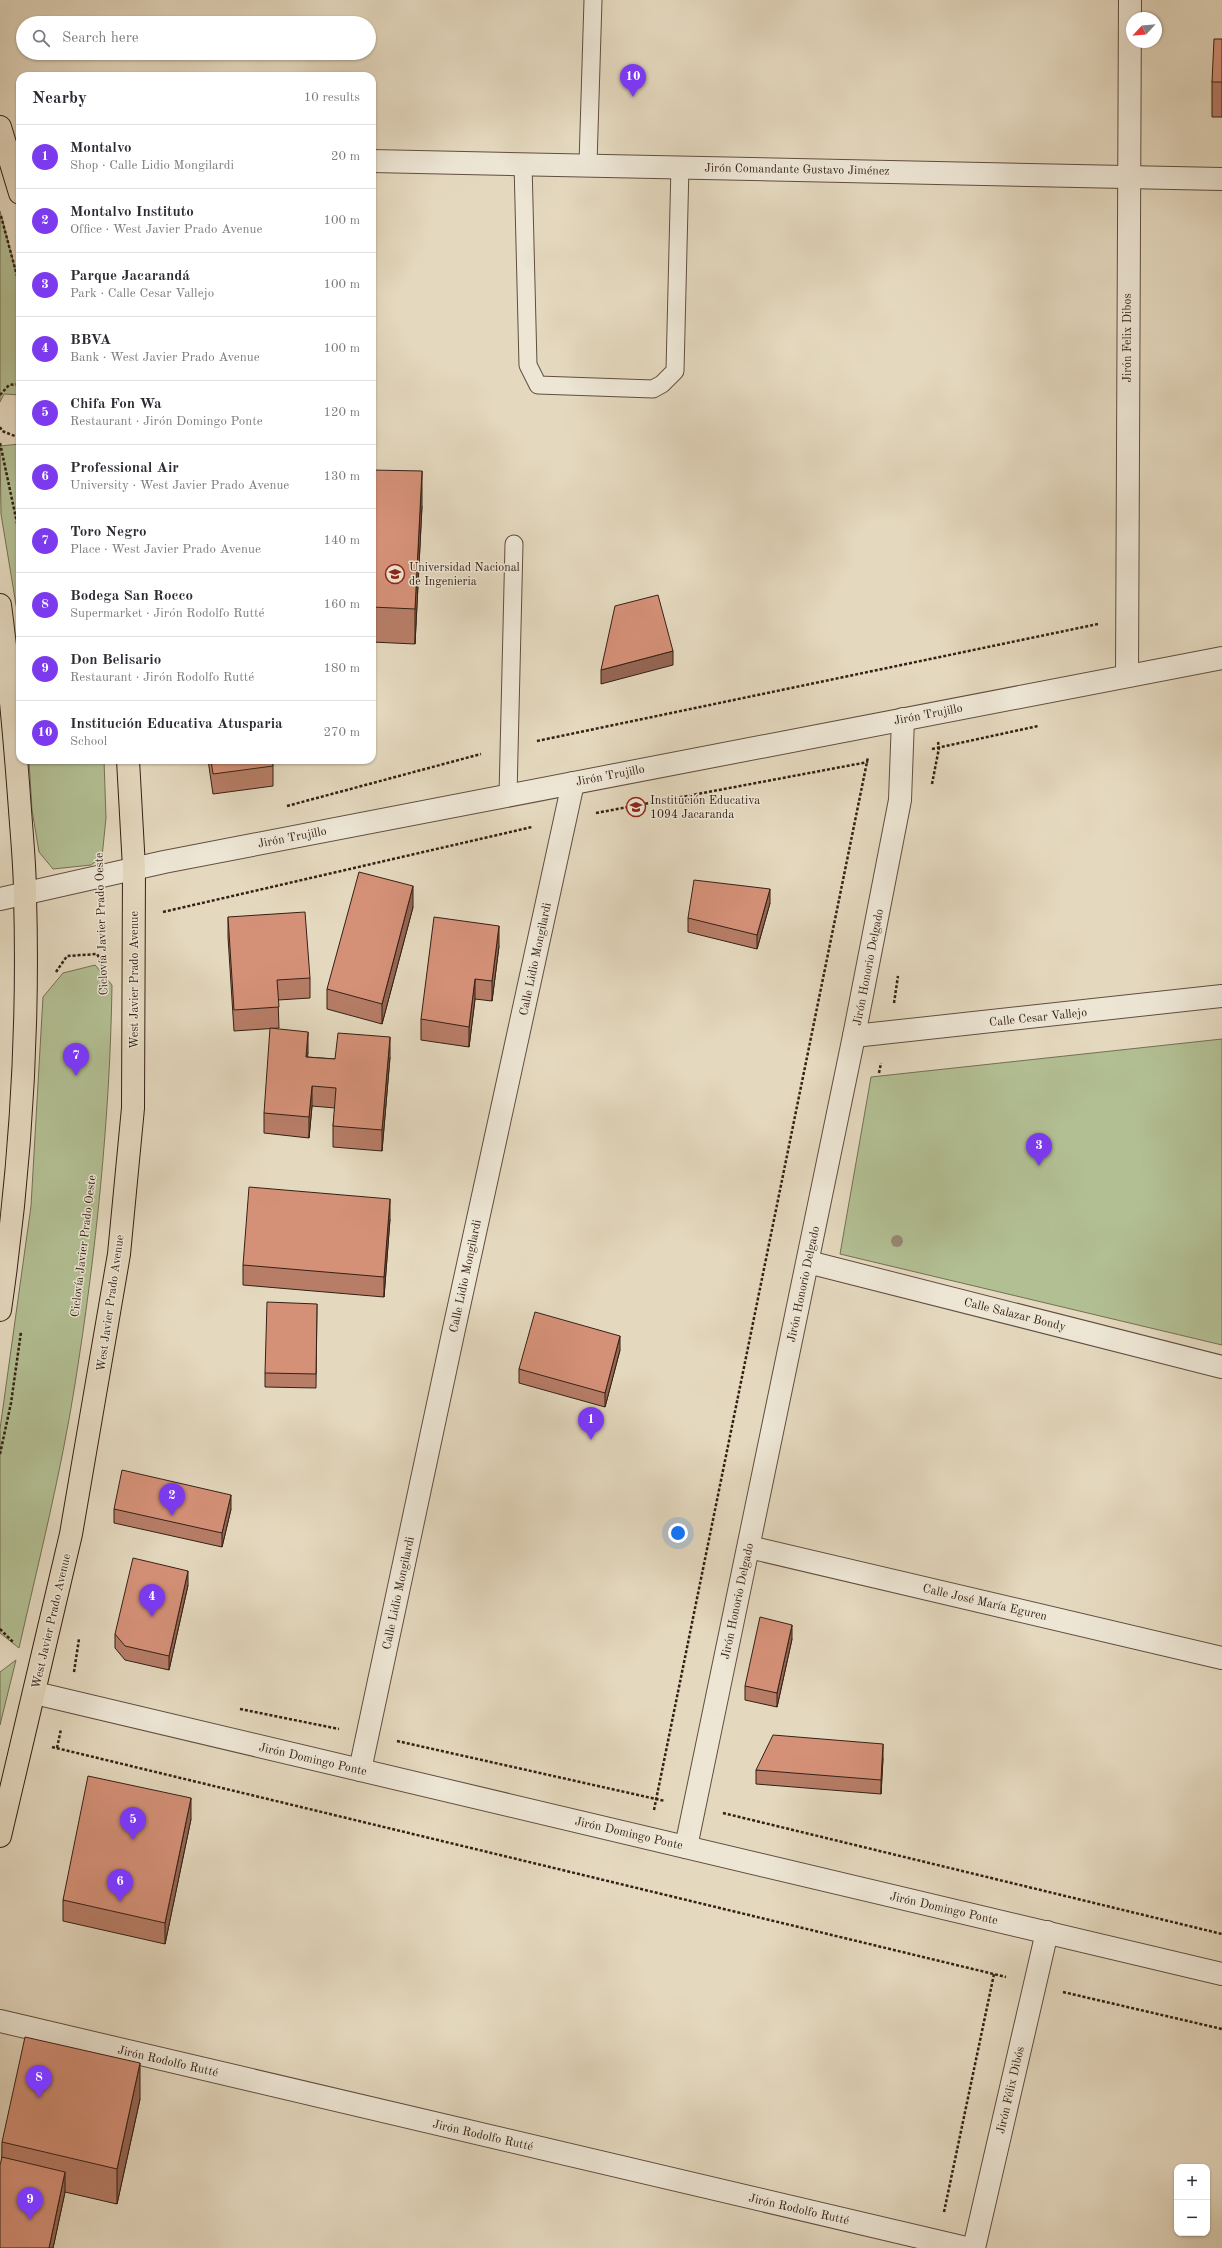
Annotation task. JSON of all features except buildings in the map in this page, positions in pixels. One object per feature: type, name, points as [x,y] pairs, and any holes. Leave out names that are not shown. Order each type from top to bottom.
[{"type":"main road","points":[[0,127],[15,157]]},
{"type":"main road","points":[[0,605],[3,646],[16,745]]},
{"type":"main road","points":[[0,1310],[8,1251],[20,1126],[25,982],[26,894],[17,764]]},
{"type":"main road","name":"West Javier Prado Avenue","points":[[0,1836],[35,1693],[71,1534],[119,1254],[133,1108],[134,868],[128,764]]},
{"type":"street","name":"Jirón Felix Dibos","points":[[1127,676],[1128,177],[1130,0]]},
{"type":"street","name":"Jirón Comandante Gustavo Jiménez","points":[[376,161],[588,164],[1222,179]]},
{"type":"street","name":"Jirón Trujillo","points":[[0,899],[134,868],[1222,658]]},
{"type":"street","name":"Jirón Honorio Delgado","points":[[686,1846],[808,1262],[900,800],[903,719]]},
{"type":"street","name":"Calle Lidio Mongilardi","points":[[360,1770],[573,783]]},
{"type":"street","name":"Calle Cesar Vallejo","points":[[854,1036],[1222,996]]},
{"type":"street","name":"Calle Salazar Bondy","points":[[808,1262],[1222,1367]]},
{"type":"street","name":"Calle José María Eguren","points":[[749,1547],[1222,1658]]},
{"type":"street","name":"Jirón Domingo Ponte","points":[[35,1693],[1222,1974]]},
{"type":"street","name":"Jirón Félix Dibós","points":[[974,2248],[1047,1932]]},
{"type":"street","name":"Jirón Rodolfo Rutté","points":[[0,2021],[966,2248]]},
{"type":"lane","points":[[588,164],[593,0]]},
{"type":"lane","points":[[523,163],[528,365],[532,378],[538,386],[653,389],[662,384],[675,371],[680,166]]},
{"type":"lane","points":[[508,795],[514,544]]},
{"type":"path","points":[[0,211],[16,272]]},
{"type":"path","points":[[0,394],[9,385],[16,384]]},
{"type":"path","points":[[0,427],[2,431],[16,436]]},
{"type":"path","points":[[0,443],[16,518]]},
{"type":"path","points":[[279,808],[509,747],[1096,625]]},
{"type":"path","points":[[134,919],[565,819],[902,756],[1045,724]]},
{"type":"path","points":[[646,1837],[657,1799],[868,762],[866,726]]},
{"type":"path","points":[[25,982],[53,976],[67,956],[97,954],[111,976],[134,981]]},
{"type":"path","points":[[0,1629],[40,1669]]},
{"type":"path","points":[[236,1708],[368,1734],[694,1807],[1222,1934]]},
{"type":"path","points":[[23,1740],[1222,2029]]},
{"type":"path","points":[[938,2241],[994,1974]]},
{"type":"green space","points":[[0,211],[16,272],[16,395],[4,394],[0,402]]},
{"type":"green space","points":[[16,444],[16,605],[1,514],[0,446]]},
{"type":"green space","points":[[29,764],[104,764],[106,818],[102,857],[91,865],[53,869],[39,852],[32,810]]},
{"type":"green space","points":[[95,965],[112,985],[111,1035],[101,1185],[83,1335],[75,1384],[49,1516],[19,1648],[0,1633],[0,1429],[31,1206],[43,997],[63,973]]},
{"type":"green space","points":[[1222,1039],[1222,1345],[840,1254],[871,1077]]},
{"type":"green space","points":[[16,1660],[0,1725],[0,1672]]},
{"type":"place","name":"Institución Educativa Atusparia","points":[[633,97]]},
{"type":"place","name":"Universidad Nacional de Ingenieria","points":[[395,574]]},
{"type":"place","name":"Institución Educativa 1094 Jacaranda","points":[[636,807]]},
{"type":"place","name":"Toro Negro","points":[[76,1076]]},
{"type":"place","name":"Parque Jacarandá","points":[[1039,1166]]},
{"type":"place","name":"Montalvo","points":[[591,1440]]},
{"type":"place","name":"Montalvo Instituto","points":[[172,1516]]},
{"type":"place","name":"BBVA","points":[[152,1617]]},
{"type":"place","name":"Chifa Fon Wa","points":[[133,1840]]},
{"type":"place","name":"Professional Air","points":[[120,1902]]},
{"type":"place","name":"Bodega San Rocco","points":[[39,2098]]},
{"type":"place","name":"Don Belisario","points":[[30,2220]]}]
